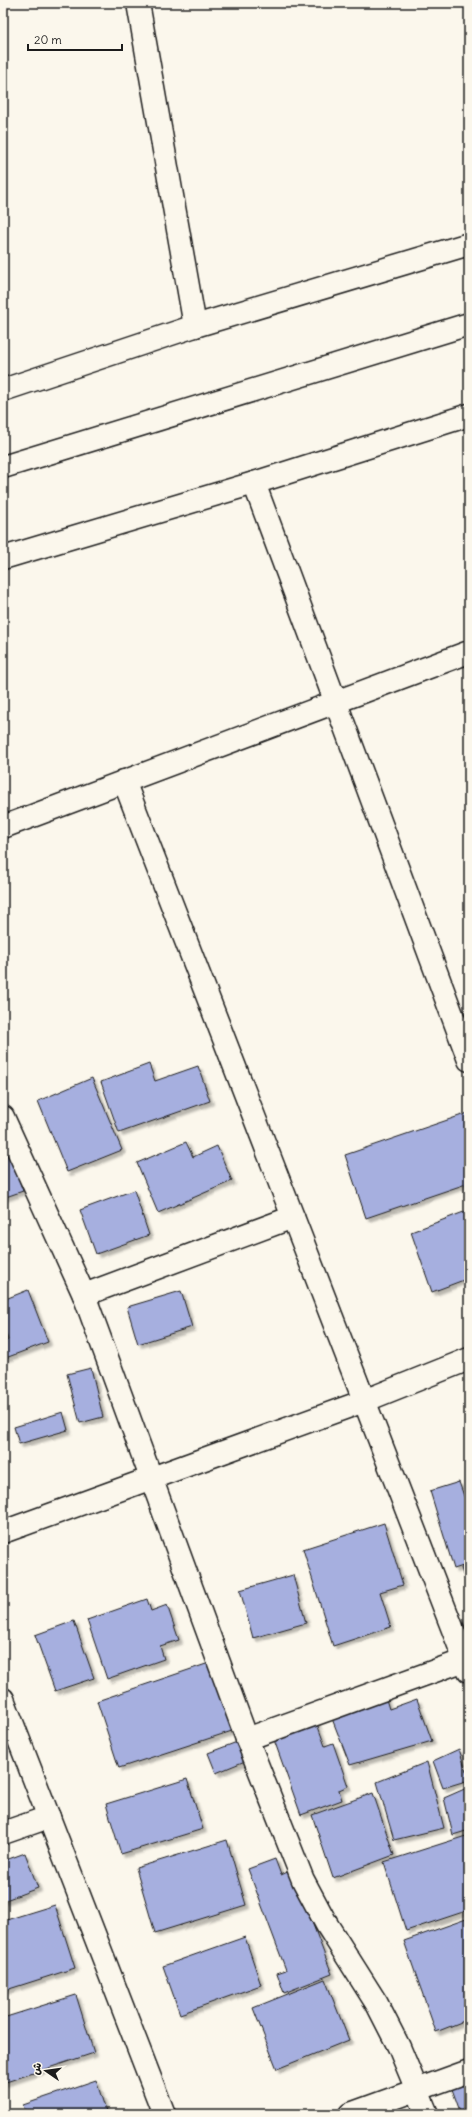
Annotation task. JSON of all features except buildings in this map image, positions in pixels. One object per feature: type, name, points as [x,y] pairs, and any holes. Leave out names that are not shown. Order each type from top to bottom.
[{"type":"street","points":[[138,3],[195,326]]},
{"type":"street","points":[[3,390],[195,326],[469,244]]},
{"type":"street","points":[[3,467],[469,324]]},
{"type":"street","points":[[3,558],[469,415]]},
{"type":"street","points":[[254,482],[469,1060]]},
{"type":"street","points":[[3,827],[469,652]]},
{"type":"street","points":[[124,781],[467,1666],[247,1739]]},
{"type":"street","points":[[3,1117],[84,1295],[247,1739],[303,1880],[326,1925],[377,2004],[418,2090],[427,2114]]},
{"type":"street","points":[[84,1295],[293,1217]]},
{"type":"street","points":[[3,1532],[364,1401],[469,1359]]},
{"type":"street","points":[[3,1699],[164,2114]]},
{"type":"street","points":[[3,1833],[49,1817]]},
{"type":"street","points":[[350,2114],[469,2071]]}]
